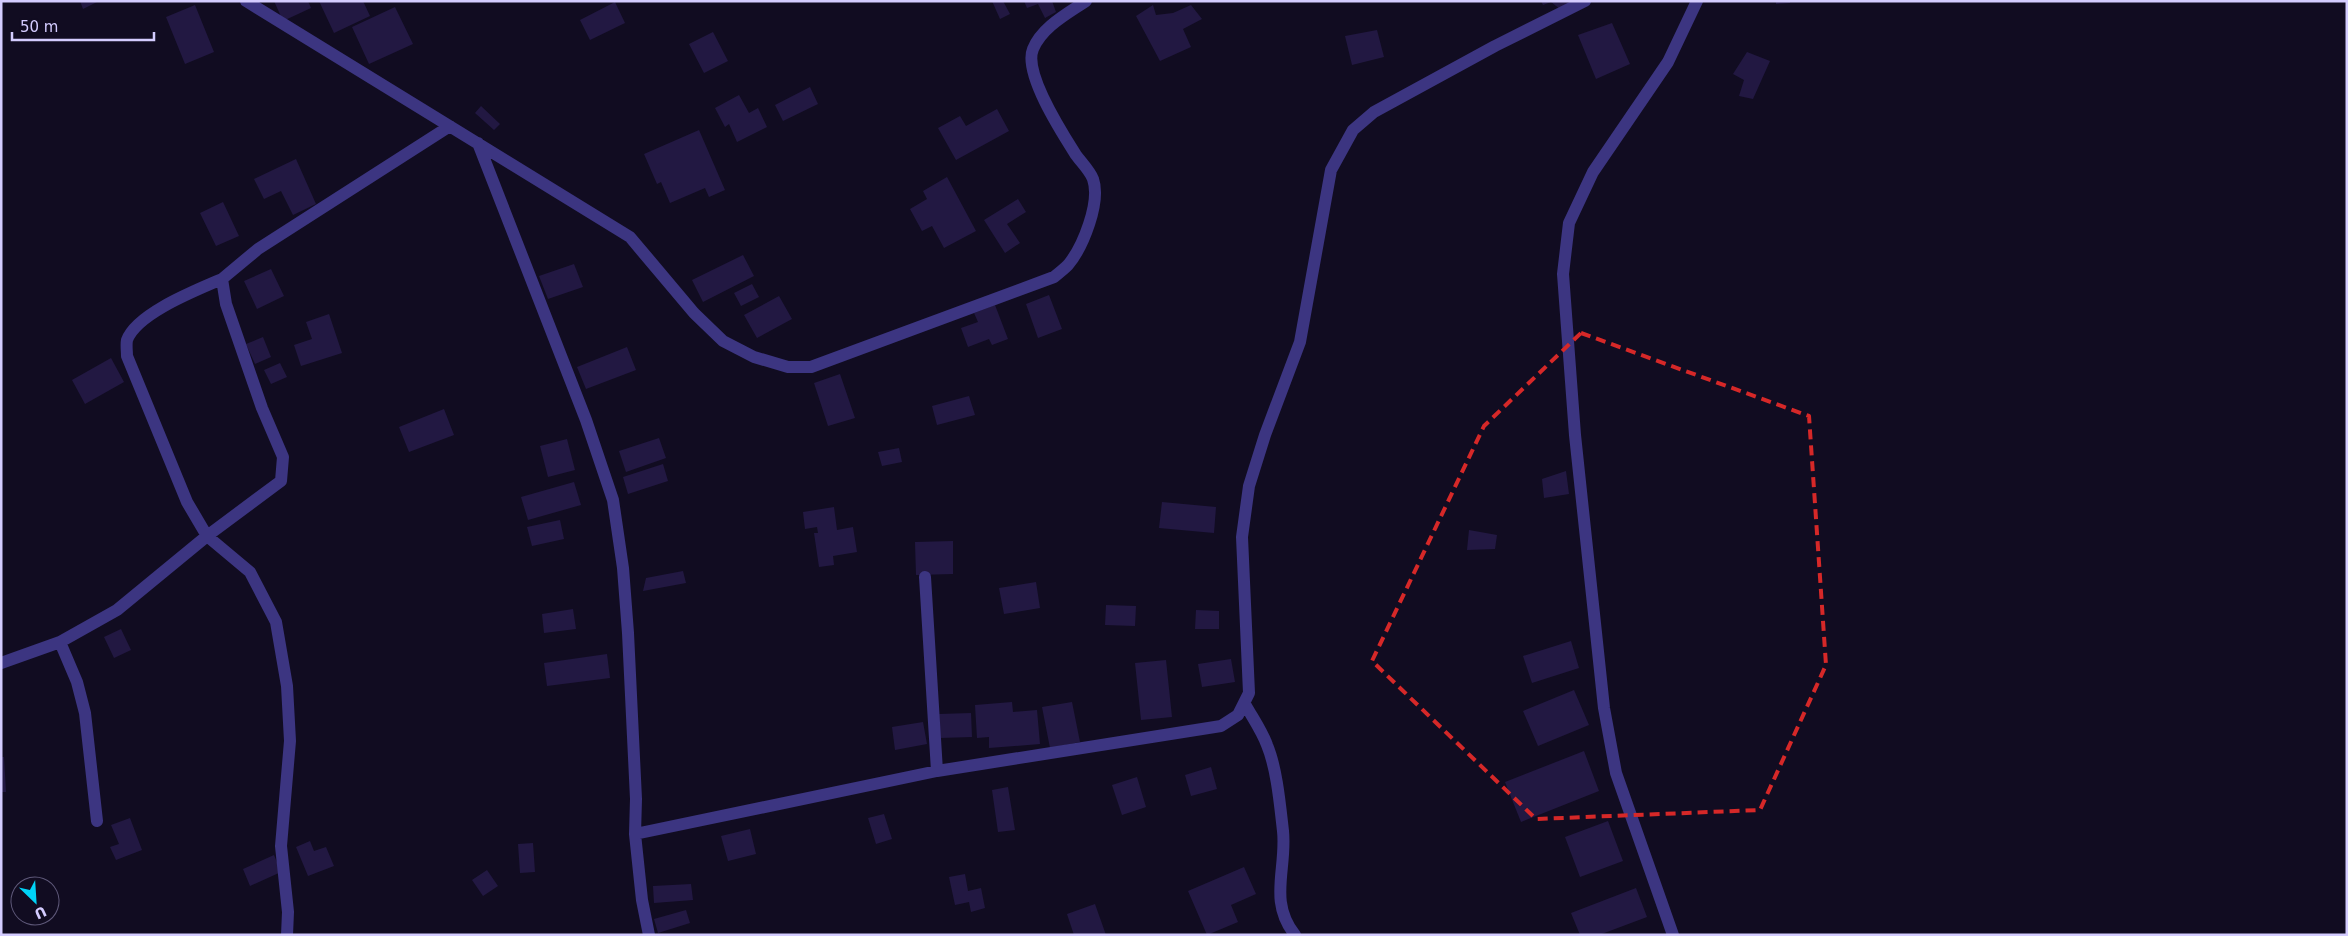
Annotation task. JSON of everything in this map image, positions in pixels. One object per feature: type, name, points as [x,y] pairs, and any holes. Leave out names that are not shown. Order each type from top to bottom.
[{"type":"street","points":[[246,1],[630,237],[694,313],[723,341],[754,357],[788,367],[811,368],[1054,277],[1068,265],[1085,236],[1095,195],[1093,179],[1062,134],[1038,86],[1030,64],[1032,49],[1041,35],[1057,21],[1086,1]]},
{"type":"street","points":[[635,834],[937,771],[1221,726],[1238,715],[1249,693],[1242,537],[1249,486],[1265,435],[1300,342],[1331,170],[1353,130],[1374,112],[1495,46],[1584,1]]},
{"type":"street","points":[[1673,935],[1616,773],[1604,708],[1576,454],[1564,274],[1569,223],[1594,172],[1668,62],[1697,1]]},
{"type":"street","points":[[287,935],[288,912],[281,846],[290,741],[287,686],[276,622],[250,572],[207,536],[187,502],[127,356],[126,349],[131,333],[150,316],[168,304],[222,279],[258,248],[450,126]]},
{"type":"street","points":[[478,143],[586,420],[613,500],[623,568],[628,633],[636,799],[635,834],[642,900],[649,935]]},
{"type":"street","points":[[1,663],[60,642],[117,610],[207,536],[281,480],[283,457],[253,382],[226,304],[222,279]]},
{"type":"street","points":[[926,577],[937,771]]},
{"type":"street","points":[[60,642],[77,682],[85,713],[97,821]]},
{"type":"street","points":[[1245,704],[1268,745],[1273,768],[1283,834],[1280,907],[1289,927],[1295,935]]},
{"type":"highlighted area","points":[[1581,333],[1809,416],[1826,665],[1760,810],[1536,819],[1372,661],[1484,426]]},
{"type":"building","points":[[80,1],[99,1],[83,9]]},
{"type":"building","points":[[274,1],[308,1],[311,8],[283,21]]},
{"type":"building","points":[[319,1],[363,1],[370,16],[334,33]]},
{"type":"building","points":[[992,1],[1003,1],[1010,14],[1000,19]]},
{"type":"building","points":[[1024,1],[1052,1],[1056,12],[1045,18],[1038,4],[1027,8]]},
{"type":"building","points":[[1541,1],[1576,1],[1560,9],[1551,2],[1543,5]]},
{"type":"building","points":[[1776,1],[1790,1],[1790,3],[1776,4]]},
{"type":"building","points":[[615,2],[625,23],[590,40],[580,20]]},
{"type":"building","points":[[195,5],[214,52],[185,64],[166,17]]},
{"type":"building","points":[[1153,5],[1156,15],[1173,13],[1191,5],[1202,19],[1183,29],[1191,47],[1160,61],[1136,16]]},
{"type":"building","points":[[395,7],[413,44],[369,64],[352,27]]},
{"type":"building","points":[[1612,23],[1630,64],[1596,79],[1578,35]]},
{"type":"building","points":[[1377,30],[1384,57],[1352,65],[1345,36]]},
{"type":"building","points":[[713,32],[728,61],[704,73],[689,44]]},
{"type":"building","points":[[1747,52],[1770,61],[1753,99],[1739,96],[1744,80],[1733,74]]},
{"type":"building","points":[[810,87],[818,104],[783,121],[775,105]]},
{"type":"building","points":[[739,95],[749,113],[758,108],[767,127],[737,142],[729,124],[725,127],[715,108]]},
{"type":"building","points":[[481,106],[500,124],[494,130],[475,113]]},
{"type":"building","points":[[997,109],[1009,131],[956,160],[938,128],[960,116],[966,126]]},
{"type":"building","points":[[699,130],[725,190],[709,197],[705,188],[670,203],[661,182],[657,184],[644,154]]},
{"type":"building","points":[[296,159],[316,204],[293,215],[281,191],[264,199],[254,179]]},
{"type":"building","points":[[947,177],[976,231],[944,248],[932,226],[922,231],[910,209],[927,199],[923,191]]},
{"type":"building","points":[[1018,199],[1026,212],[1007,224],[1020,243],[1005,253],[984,220]]},
{"type":"building","points":[[223,202],[239,236],[216,246],[200,213]]},
{"type":"building","points":[[743,255],[754,276],[703,302],[692,280]]},
{"type":"building","points":[[574,264],[583,287],[548,299],[539,276]]},
{"type":"building","points":[[271,269],[284,296],[257,309],[244,281]]},
{"type":"building","points":[[752,284],[759,297],[741,306],[734,293]]},
{"type":"building","points":[[1049,295],[1062,329],[1038,338],[1026,304]]},
{"type":"building","points":[[779,296],[792,319],[757,338],[744,315]]},
{"type":"building","points":[[995,305],[1008,339],[992,345],[989,339],[968,347],[961,328],[978,322],[974,313]]},
{"type":"building","points":[[329,314],[342,353],[301,366],[294,345],[312,339],[306,322]]},
{"type":"building","points":[[263,337],[271,357],[255,364],[246,344]]},
{"type":"building","points":[[627,347],[636,370],[586,389],[577,367]]},
{"type":"building","points":[[111,358],[124,382],[85,404],[72,380]]},
{"type":"building","points":[[280,363],[287,377],[271,384],[264,370]]},
{"type":"building","points":[[840,374],[855,418],[828,426],[814,383]]},
{"type":"building","points":[[969,396],[975,415],[937,425],[932,406]]},
{"type":"building","points":[[444,409],[454,435],[409,452],[399,427]]},
{"type":"building","points":[[659,438],[666,458],[626,472],[619,451]]},
{"type":"building","points":[[567,439],[575,470],[548,477],[540,446]]},
{"type":"building","points":[[899,448],[902,462],[882,466],[878,452]]},
{"type":"building","points":[[663,464],[668,481],[628,494],[623,477]]},
{"type":"building","points":[[1566,471],[1569,494],[1544,498],[1542,479]]},
{"type":"building","points":[[574,482],[581,505],[528,520],[521,497]]},
{"type":"building","points":[[1162,502],[1216,507],[1214,533],[1159,528]]},
{"type":"building","points":[[834,507],[837,530],[853,527],[857,552],[833,556],[834,565],[819,567],[814,533],[818,533],[817,527],[805,529],[803,512]]},
{"type":"building","points":[[560,520],[564,539],[532,546],[527,527]]},
{"type":"building","points":[[1469,530],[1497,535],[1495,549],[1467,550]]},
{"type":"building","points":[[953,541],[953,574],[916,575],[915,542]]},
{"type":"building","points":[[683,571],[686,583],[643,591],[646,578]]},
{"type":"building","points":[[1036,582],[1040,608],[1004,614],[999,588]]},
{"type":"building","points":[[1106,605],[1136,606],[1135,626],[1105,625]]},
{"type":"building","points":[[573,609],[576,629],[544,633],[542,614]]},
{"type":"building","points":[[1196,610],[1219,611],[1219,629],[1195,629]]},
{"type":"building","points":[[121,629],[131,650],[114,658],[104,637]]},
{"type":"building","points":[[1571,641],[1579,668],[1532,683],[1523,656]]},
{"type":"building","points":[[607,654],[610,678],[547,686],[544,663]]},
{"type":"building","points":[[1231,659],[1235,682],[1202,687],[1198,664]]},
{"type":"building","points":[[1166,660],[1172,717],[1141,720],[1135,663]]},
{"type":"building","points":[[1574,690],[1589,725],[1538,746],[1523,711]]},
{"type":"building","points":[[1012,702],[1013,712],[1037,710],[1040,744],[989,748],[989,737],[977,738],[975,705]]},
{"type":"building","points":[[1072,702],[1080,742],[1050,748],[1042,707]]},
{"type":"building","points":[[971,713],[972,737],[940,738],[939,714]]},
{"type":"building","points":[[923,722],[927,744],[895,750],[892,727]]},
{"type":"building","points":[[1584,751],[1599,791],[1521,822],[1505,782]]},
{"type":"building","points":[[1,757],[4,757],[6,792],[1,792]]},
{"type":"building","points":[[1211,767],[1217,789],[1191,796],[1185,775]]},
{"type":"building","points":[[1137,777],[1146,807],[1122,815],[1112,785]]},
{"type":"building","points":[[1008,787],[1015,830],[998,832],[992,790]]},
{"type":"building","points":[[884,814],[892,839],[876,844],[868,818]]},
{"type":"building","points":[[130,818],[142,850],[116,860],[110,847],[119,844],[111,825]]},
{"type":"building","points":[[1608,821],[1623,861],[1580,877],[1565,837]]},
{"type":"building","points":[[750,829],[756,854],[728,861],[721,836]]},
{"type":"building","points":[[310,841],[314,851],[326,847],[334,866],[308,876],[296,847]]},
{"type":"building","points":[[533,843],[535,872],[520,873],[518,844]]},
{"type":"building","points":[[274,855],[281,872],[250,886],[243,869]]},
{"type":"building","points":[[1244,867],[1256,894],[1231,905],[1238,922],[1207,935],[1188,891]]},
{"type":"building","points":[[487,870],[498,886],[483,896],[472,880]]},
{"type":"building","points":[[965,874],[968,891],[981,888],[985,908],[971,912],[969,902],[955,905],[949,877]]},
{"type":"building","points":[[691,884],[693,900],[654,903],[653,886]]},
{"type":"building","points":[[1636,888],[1647,917],[1599,935],[1580,935],[1571,913]]},
{"type":"building","points":[[1095,904],[1106,935],[1074,935],[1067,914]]},
{"type":"building","points":[[686,910],[690,923],[658,933],[654,919]]}]
